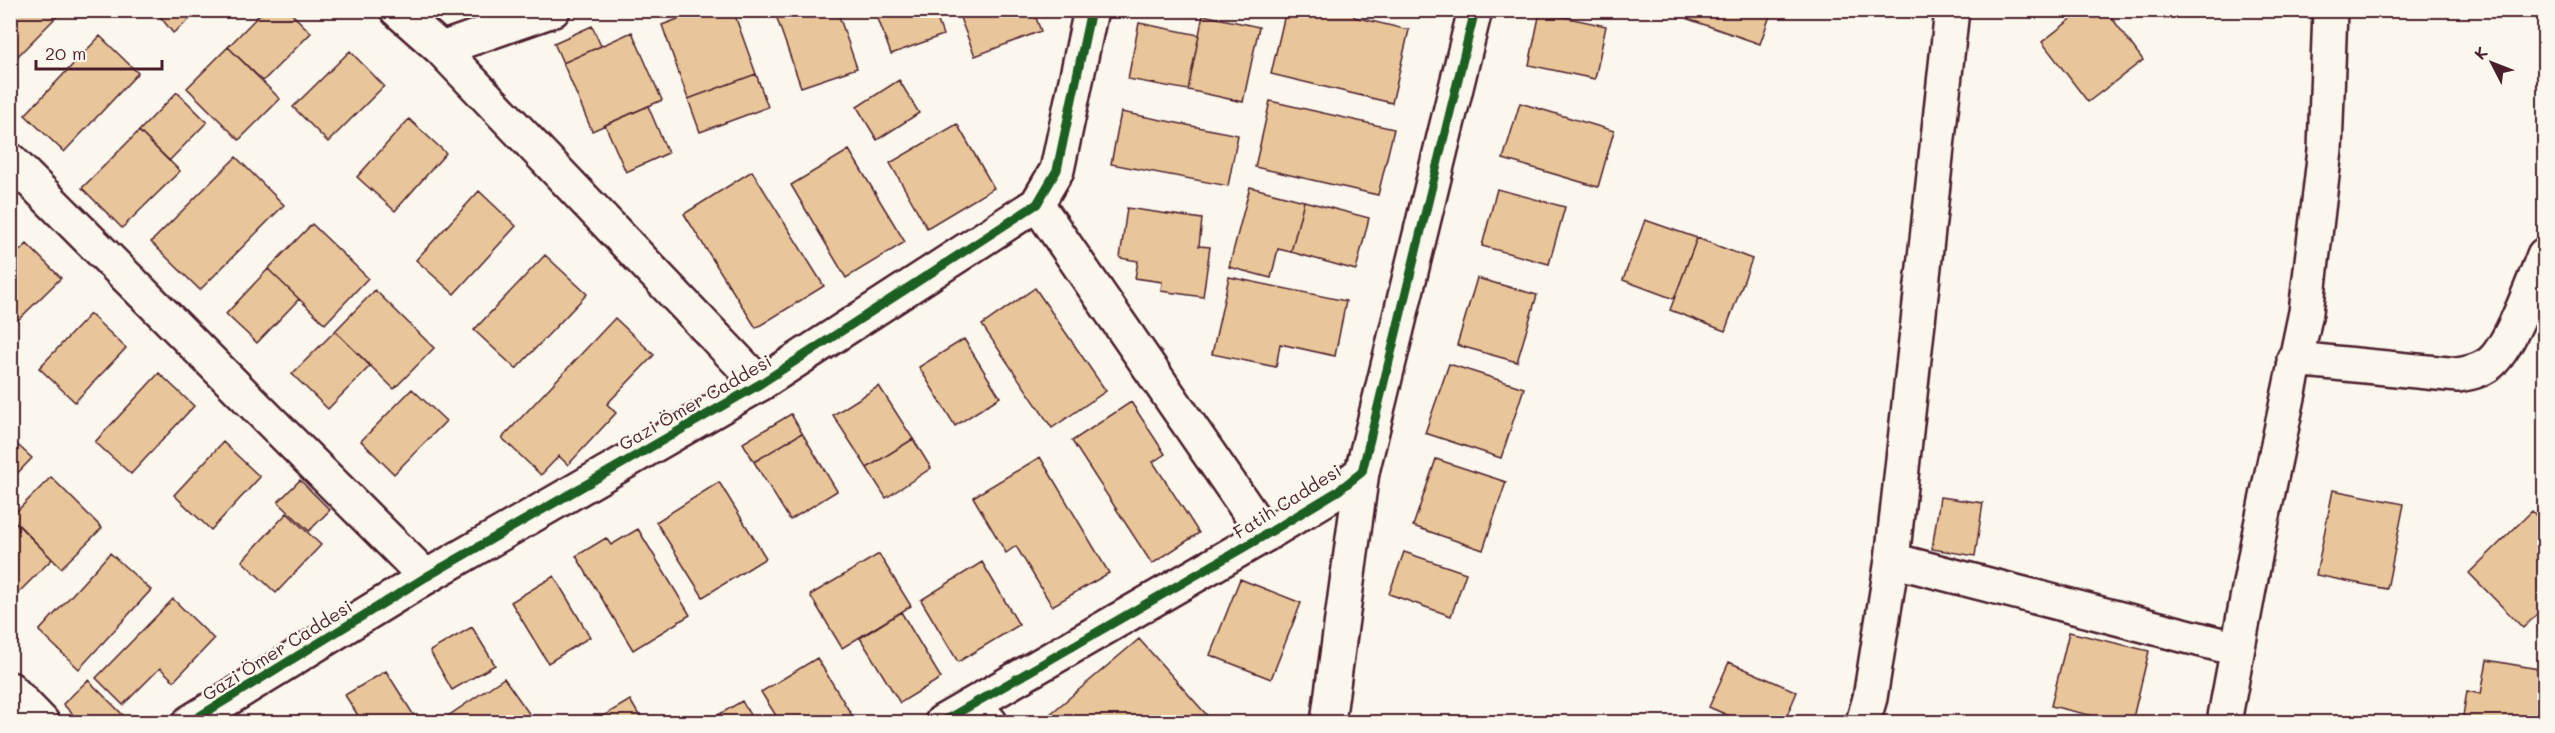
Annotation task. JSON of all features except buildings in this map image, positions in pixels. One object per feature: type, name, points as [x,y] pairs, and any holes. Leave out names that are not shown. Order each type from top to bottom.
[{"type":"street","points":[[397,10],[441,49],[760,384]]},
{"type":"street","points":[[441,49],[554,10]]},
{"type":"street","name":"Gazi Ömer Caddesi","points":[[190,723],[426,577],[760,384],[1037,204],[1058,170],[1091,10]]},
{"type":"street","name":"Fatih Caddesi","points":[[942,723],[981,714],[1338,491],[1362,472],[1475,10]]},
{"type":"street","points":[[1863,723],[1870,698],[1892,560],[1952,10]]},
{"type":"street","points":[[2224,723],[2236,649],[2294,359],[2306,312],[2325,150],[2330,10]]},
{"type":"street","points":[[10,160],[426,577]]},
{"type":"street","points":[[1037,204],[1265,535]]},
{"type":"street","points":[[2294,359],[2458,375],[2478,370],[2491,363],[2502,349],[2544,255]]},
{"type":"street","points":[[1328,723],[1362,472]]},
{"type":"street","points":[[1892,560],[2236,649]]},
{"type":"street","points":[[10,689],[42,723]]},
{"type":"cycle path","points":[[190,722],[426,577],[760,384],[1037,204],[1057,170],[1091,10]]},
{"type":"cycle path","points":[[942,722],[1265,535],[1338,491],[1362,472],[1475,10]]}]
